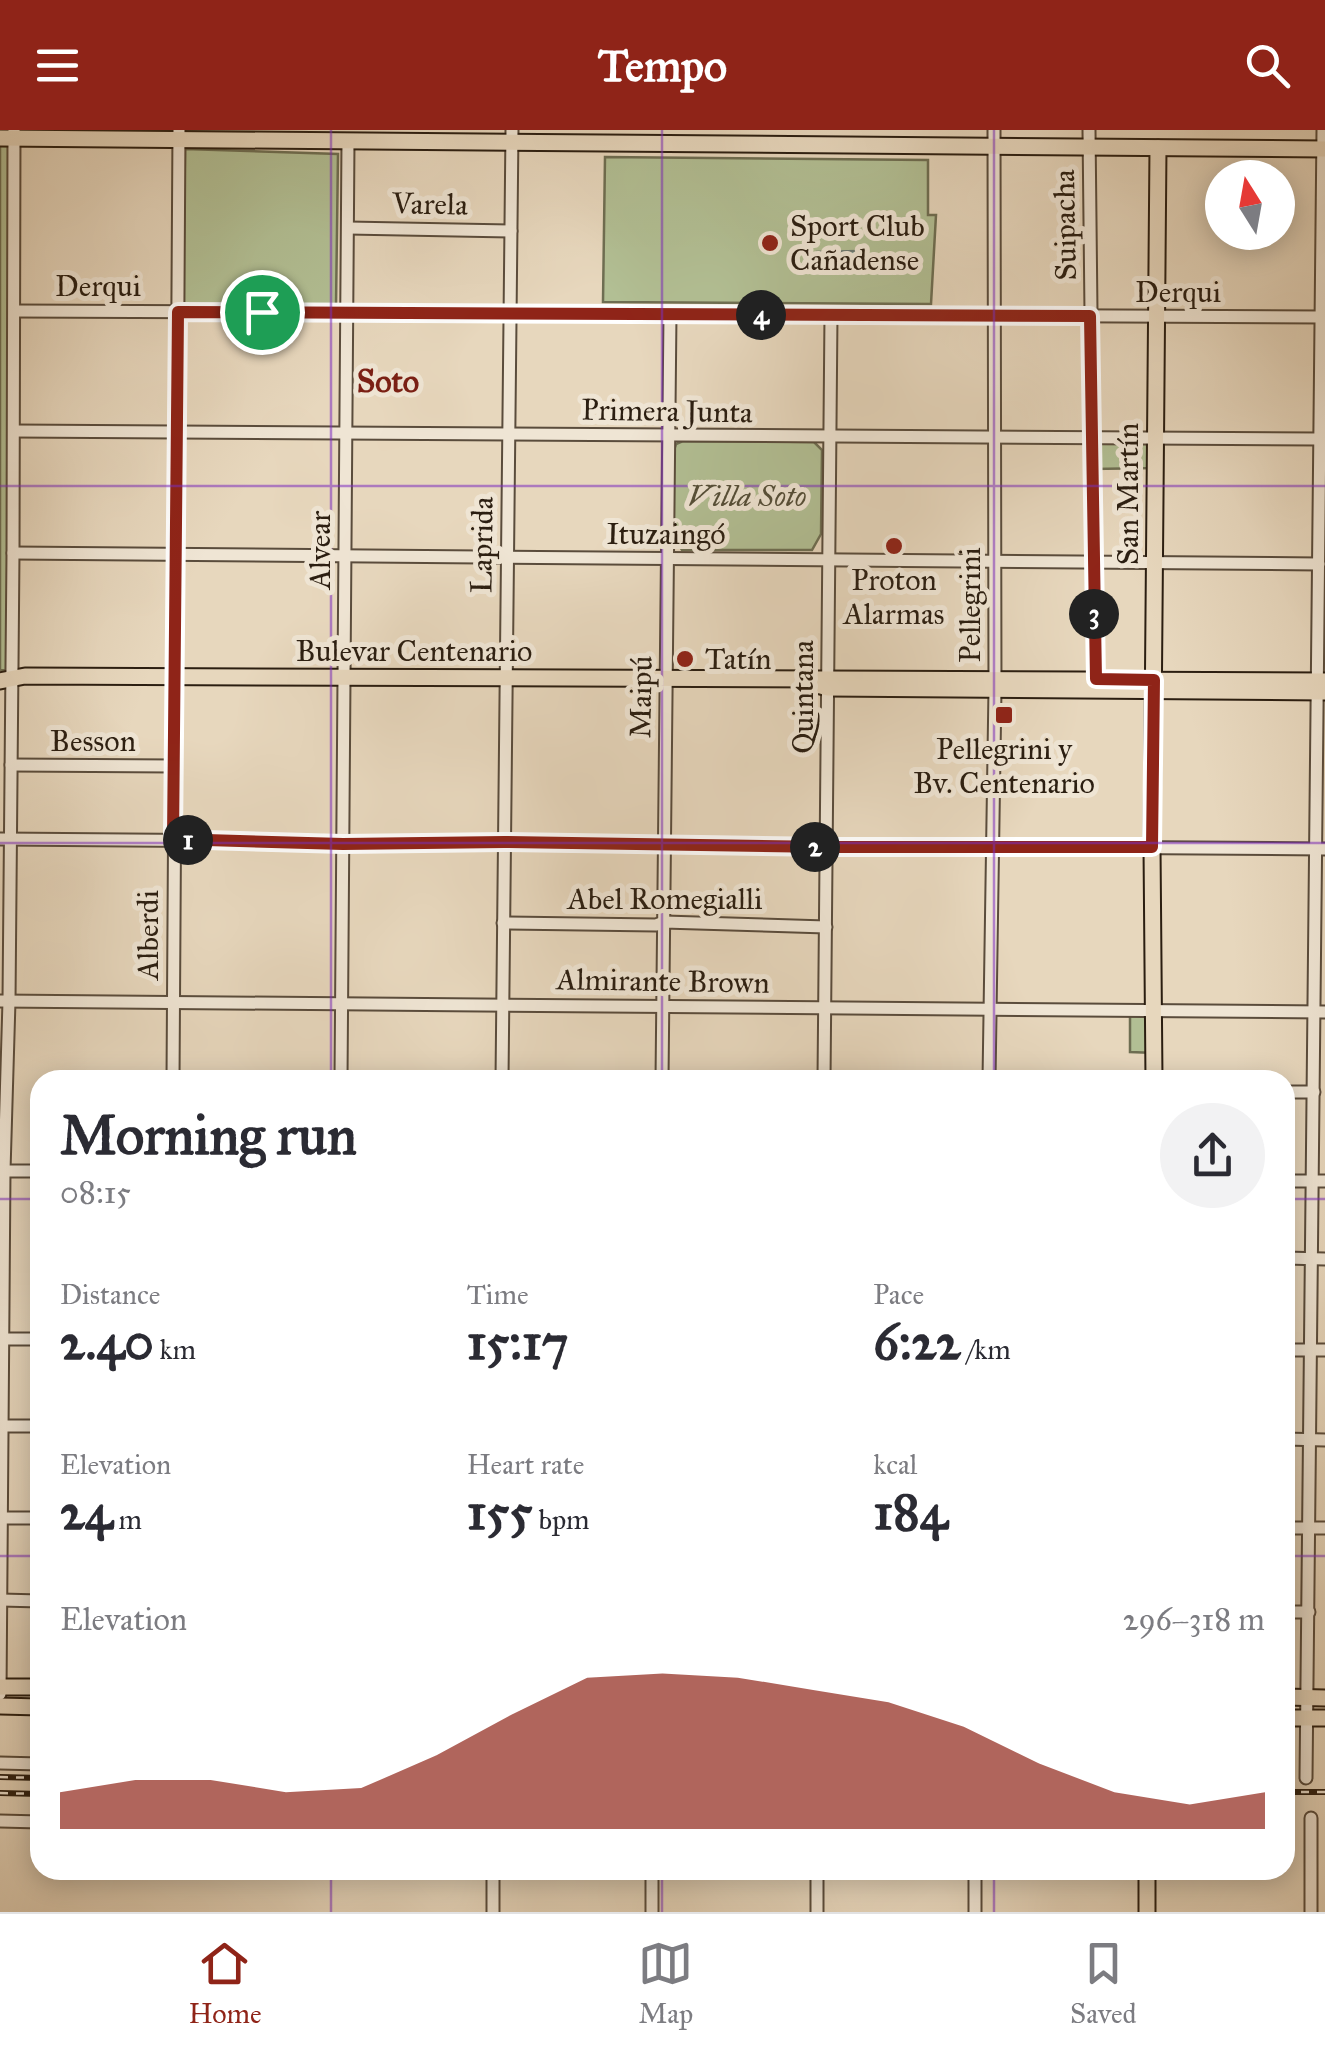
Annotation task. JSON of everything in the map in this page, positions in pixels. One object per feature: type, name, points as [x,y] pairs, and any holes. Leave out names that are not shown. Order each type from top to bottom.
[{"type":"main road","points":[[9,135],[179,135],[348,141],[512,136],[994,138],[1089,147],[1324,149]]},
{"type":"main road","name":"San Martín","points":[[1154,1070],[1152,847],[1158,148]]},
{"type":"main road","name":"Bulevar Centenario","points":[[10,676],[1321,687]]},
{"type":"main road","name":"Bulevar Centenario","points":[[995,684],[1096,679],[1154,685]]},
{"type":"main road","points":[[0,1686],[30,1687]]},
{"type":"main road","points":[[1295,1697],[1325,1698]]},
{"type":"main road","points":[[0,1705],[30,1706]]},
{"type":"main road","points":[[1147,1880],[1147,1912]]},
{"type":"street","name":"Suipacha","points":[[1089,130],[1096,679]]},
{"type":"street","points":[[1306,1778],[1316,1718],[1308,1698],[1310,1440],[1318,1350],[1319,1181],[1314,1092],[1320,1012],[1323,130]]},
{"type":"street","points":[[0,1705],[5,839],[11,765],[15,311],[9,135]]},
{"type":"street","name":"Alberdi","points":[[173,1070],[179,135]]},
{"type":"street","name":"Laprida","points":[[502,1070],[512,136]]},
{"type":"street","name":"Pellegrini","points":[[989,1070],[995,684],[994,138]]},
{"type":"street","name":"Alvear","points":[[341,1070],[348,141]]},
{"type":"street","name":"Varela","points":[[348,228],[510,231]]},
{"type":"street","name":"Derqui","points":[[15,311],[1156,316],[1322,327]]},
{"type":"street","name":"Maipú","points":[[662,1070],[670,314]]},
{"type":"street","name":"Quintana","points":[[824,1070],[832,315]]},
{"type":"street","name":"Primera Junta","points":[[14,430],[1319,439]]},
{"type":"street","name":"Ituzaingó","points":[[13,553],[1319,564]]},
{"type":"street","name":"Besson","points":[[11,765],[174,766]]},
{"type":"street","points":[[5,839],[1320,849]]},
{"type":"street","name":"Abel Romegialli","points":[[503,923],[826,926]]},
{"type":"street","name":"Almirante Brown","points":[[5,1001],[1320,1012]]},
{"type":"street","points":[[1295,1092],[1314,1092]]},
{"type":"street","points":[[2,1171],[30,1171]]},
{"type":"street","points":[[1,1339],[30,1339]]},
{"type":"street","points":[[2,1426],[30,1426]]},
{"type":"street","points":[[1295,1439],[1325,1440]]},
{"type":"street","points":[[1,1518],[30,1518]]},
{"type":"street","points":[[1295,1528],[1325,1528]]},
{"type":"street","points":[[1,1600],[30,1601]]},
{"type":"street","points":[[1295,1612],[1309,1612]]},
{"type":"street","points":[[0,1763],[30,1764]]},
{"type":"street","points":[[1311,1818],[1311,1912]]},
{"type":"street","points":[[0,1822],[30,1822]]},
{"type":"street","points":[[493,1880],[493,1912]]},
{"type":"street","points":[[652,1880],[652,1912]]},
{"type":"street","points":[[817,1880],[817,1912]]},
{"type":"street","points":[[975,1880],[975,1912]]},
{"type":"green space","points":[[0,138],[14,138],[12,671],[0,670]]},
{"type":"green space","points":[[185,149],[338,154],[336,306],[183,303]]},
{"type":"green space","name":"Sport Club Cañadense","points":[[605,157],[928,160],[928,215],[936,215],[931,304],[603,302]]},
{"type":"green space","points":[[1092,436],[1156,437],[1155,468],[1092,469]]},
{"type":"green space","name":"Villa Soto","points":[[814,442],[822,450],[821,534],[812,550],[682,550],[672,534],[673,453],[676,444]]},
{"type":"green space","points":[[1130,1010],[1155,1011],[1155,1053],[1130,1052]]},
{"type":"water","points":[[857,251],[858,266],[817,267],[817,252]]},
{"type":"railway","points":[[0,1777],[30,1778]]},
{"type":"railway","points":[[1295,1792],[1325,1792]]},
{"type":"railway","points":[[0,1793],[30,1794]]},
{"type":"place","name":"Sport Club Cañadense","points":[[770,243]]},
{"type":"place","name":"Proton Alarmas","points":[[894,546]]},
{"type":"place","name":"Tatín","points":[[685,659]]},
{"type":"place","name":"Pellegrini y Bv. Centenario","points":[[1004,715]]},
{"type":"district","name":"Soto","points":[[388,381]]},
{"type":"route","points":[[178,312],[262,312],[1090,316],[1096,679],[1154,680],[1152,847],[343,844],[173,839],[178,312]]}]
